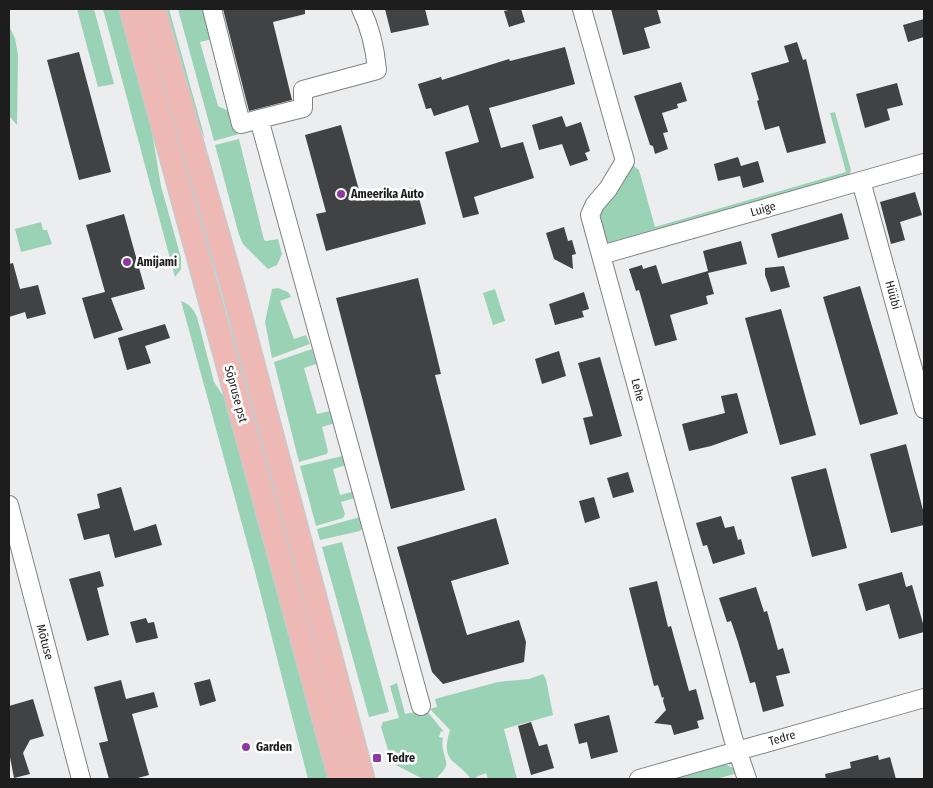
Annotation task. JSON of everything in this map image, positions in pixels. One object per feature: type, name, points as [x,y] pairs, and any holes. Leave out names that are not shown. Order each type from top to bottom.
[{"type":"main road","name":"Sõpruse pst","points":[[131,9],[340,779]]},
{"type":"main road","name":"Sõpruse pst","points":[[154,9],[233,288],[363,779]]},
{"type":"street","points":[[212,9],[241,124],[303,108],[303,90],[377,70],[375,45],[370,28],[361,9]]},
{"type":"street","name":"Lehe","points":[[582,9],[625,161],[590,214],[737,751],[747,779]]},
{"type":"street","points":[[259,120],[421,706]]},
{"type":"street","name":"Luige","points":[[601,255],[924,164]]},
{"type":"street","name":"Hüübi","points":[[861,181],[924,409]]},
{"type":"street","name":"Mõtuse","points":[[9,505],[81,779]]},
{"type":"street","name":"Tedre","points":[[639,779],[924,698]]},
{"type":"green space","points":[[77,9],[94,9],[114,84],[98,87]]},
{"type":"green space","points":[[103,9],[122,9],[149,114],[161,186],[181,258],[181,269],[175,277]]},
{"type":"green space","points":[[163,9],[169,9],[205,139],[187,98]]},
{"type":"green space","points":[[178,9],[206,9],[213,39],[200,42],[218,106],[233,113],[239,134],[214,141]]},
{"type":"green space","points":[[9,26],[15,38],[18,55],[17,125],[9,116]]},
{"type":"green space","points":[[835,112],[851,170],[849,176],[609,246],[603,243],[598,216],[629,162],[639,170],[655,227],[846,172],[830,113]]},
{"type":"green space","points":[[239,139],[264,240],[278,239],[282,254],[277,265],[268,269],[243,244],[239,235],[215,145]]},
{"type":"green space","points":[[41,222],[43,230],[47,230],[52,244],[21,252],[15,229]]},
{"type":"green space","points":[[278,288],[288,292],[291,297],[280,301],[294,339],[306,335],[310,344],[272,358],[265,322],[272,289]]},
{"type":"green space","points":[[495,289],[505,321],[493,325],[483,293]]},
{"type":"green space","points":[[181,301],[191,307],[197,317],[214,382],[229,405],[329,779],[308,779],[254,568]]},
{"type":"green space","points":[[312,349],[316,364],[304,368],[317,414],[330,411],[335,423],[322,427],[328,451],[327,454],[299,462],[274,362]]},
{"type":"green space","points":[[347,455],[350,464],[333,469],[340,495],[352,492],[355,498],[341,502],[345,514],[343,518],[316,526],[300,466]]},
{"type":"green space","points":[[360,517],[362,529],[360,531],[320,540],[317,529]]},
{"type":"green space","points":[[342,542],[389,712],[369,717],[322,547]]},
{"type":"green space","points":[[543,674],[546,679],[553,715],[504,729],[517,779],[488,779],[486,773],[476,777],[476,779],[471,779],[448,754],[447,741],[450,730],[430,709],[437,707],[435,699],[498,682],[529,679]]},
{"type":"green space","points":[[397,683],[405,714],[426,710],[444,732],[441,731],[439,737],[443,738],[442,746],[446,766],[436,779],[423,779],[392,763],[381,727],[383,722],[399,718],[390,686]]},
{"type":"green space","points":[[725,764],[735,769],[738,773],[716,779],[668,779]]},
{"type":"building","points":[[223,9],[305,9],[305,14],[273,22],[292,100],[249,111]]},
{"type":"building","points":[[385,9],[425,9],[429,25],[391,33]]},
{"type":"building","points":[[521,9],[525,22],[509,27],[504,11]]},
{"type":"building","points":[[611,9],[657,9],[661,23],[644,28],[650,48],[623,55]]},
{"type":"building","points":[[924,19],[924,37],[908,42],[903,25]]},
{"type":"building","points":[[797,42],[803,60],[806,59],[826,143],[787,153],[779,126],[765,130],[751,73],[789,62],[784,46]]},
{"type":"building","points":[[565,47],[575,84],[489,108],[501,148],[523,142],[534,178],[474,197],[479,214],[463,218],[445,152],[479,142],[468,105],[434,116],[431,108],[426,109],[418,84],[441,77],[442,80],[509,59],[510,61]]},
{"type":"building","points":[[79,52],[111,172],[79,180],[47,60]]},
{"type":"building","points":[[681,82],[687,101],[677,104],[678,108],[662,113],[668,132],[663,133],[668,149],[655,154],[653,146],[650,145],[634,96]]},
{"type":"building","points":[[897,83],[903,105],[887,109],[890,120],[865,128],[856,94]]},
{"type":"building","points":[[562,116],[566,127],[581,122],[590,151],[585,153],[588,160],[570,166],[562,144],[539,150],[532,125]]},
{"type":"building","name":"Ameerika Auto","points":[[341,125],[362,201],[416,187],[426,224],[326,251],[316,214],[326,212],[305,135]]},
{"type":"building","points":[[738,157],[741,166],[758,161],[764,182],[743,188],[740,176],[718,181],[714,164]]},
{"type":"building","points":[[915,192],[922,215],[900,222],[905,240],[891,244],[880,202]]},
{"type":"building","points":[[842,213],[849,239],[778,258],[771,234]]},
{"type":"building","points":[[124,214],[145,289],[111,298],[123,330],[94,339],[82,298],[105,292],[86,225]]},
{"type":"building","points":[[564,227],[568,241],[572,240],[576,254],[572,255],[573,269],[554,259],[546,233]]},
{"type":"building","points":[[741,241],[747,264],[708,273],[714,294],[706,296],[708,304],[670,315],[677,340],[655,346],[639,290],[636,291],[629,269],[642,265],[643,269],[656,265],[662,284],[708,271],[703,251]]},
{"type":"building","points":[[13,263],[20,289],[38,285],[46,314],[27,319],[25,312],[9,317],[9,264]]},
{"type":"building","points":[[784,266],[790,287],[771,292],[765,275],[765,268]]},
{"type":"building","points":[[418,278],[441,374],[435,375],[465,490],[391,509],[336,298]]},
{"type":"building","points":[[860,286],[898,414],[860,425],[823,297]]},
{"type":"building","points":[[584,292],[589,309],[582,311],[584,317],[555,325],[549,304]]},
{"type":"building","points":[[781,309],[816,435],[780,445],[745,318]]},
{"type":"building","points":[[165,324],[170,338],[145,346],[151,363],[127,370],[118,338]]},
{"type":"building","points":[[559,351],[566,376],[542,384],[535,359]]},
{"type":"building","points":[[600,357],[622,436],[590,445],[583,418],[593,416],[578,363]]},
{"type":"building","points":[[737,393],[748,433],[711,446],[689,451],[682,424],[725,413],[721,396]]},
{"type":"building","points":[[906,444],[924,514],[924,525],[891,533],[870,454]]},
{"type":"building","points":[[826,468],[847,548],[812,557],[791,477]]},
{"type":"building","points":[[628,472],[634,492],[613,498],[607,478]]},
{"type":"building","points":[[121,487],[134,531],[156,524],[162,545],[115,558],[109,534],[84,540],[77,514],[100,508],[97,494]]},
{"type":"building","points":[[594,497],[600,518],[585,523],[579,501]]},
{"type":"building","points":[[721,516],[725,528],[734,526],[738,540],[741,539],[745,554],[713,564],[707,545],[703,546],[696,523]]},
{"type":"building","points":[[496,518],[509,564],[451,581],[467,635],[519,620],[526,642],[524,662],[443,684],[432,672],[397,547]]},
{"type":"building","points":[[100,571],[104,586],[97,588],[109,635],[87,641],[69,579]]},
{"type":"building","points":[[902,572],[906,587],[912,585],[924,632],[899,639],[889,604],[866,611],[858,584]]},
{"type":"building","points":[[657,581],[668,627],[671,626],[689,691],[696,689],[704,719],[697,721],[699,728],[674,735],[671,725],[654,723],[666,710],[663,701],[664,697],[662,698],[658,685],[654,686],[629,588]]},
{"type":"building","points":[[756,587],[764,612],[767,611],[778,650],[783,648],[790,673],[776,676],[784,706],[763,712],[755,682],[750,683],[731,621],[727,622],[719,598]]},
{"type":"building","points":[[146,618],[148,623],[154,622],[158,638],[136,643],[130,622]]},
{"type":"building","points":[[210,679],[216,701],[200,706],[194,683]]},
{"type":"building","points":[[121,680],[126,699],[154,692],[158,707],[132,714],[149,775],[134,779],[109,779],[99,743],[108,741],[94,687]]},
{"type":"building","points":[[33,699],[44,736],[30,740],[23,753],[30,774],[14,778],[9,752],[9,706]]},
{"type":"building","points":[[609,715],[618,752],[591,759],[587,742],[579,744],[574,724]]},
{"type":"building","points":[[531,722],[539,746],[547,744],[554,768],[531,775],[518,726]]},
{"type":"building","points":[[878,755],[879,760],[890,757],[896,779],[826,779],[825,774],[851,768],[850,762]]},
{"type":"place","name":"Ameerika Auto","points":[[341,194]]},
{"type":"place","name":"Amijami","points":[[127,262]]},
{"type":"place","name":"Garden","points":[[246,747]]},
{"type":"place","name":"Tedre","points":[[377,758]]}]
